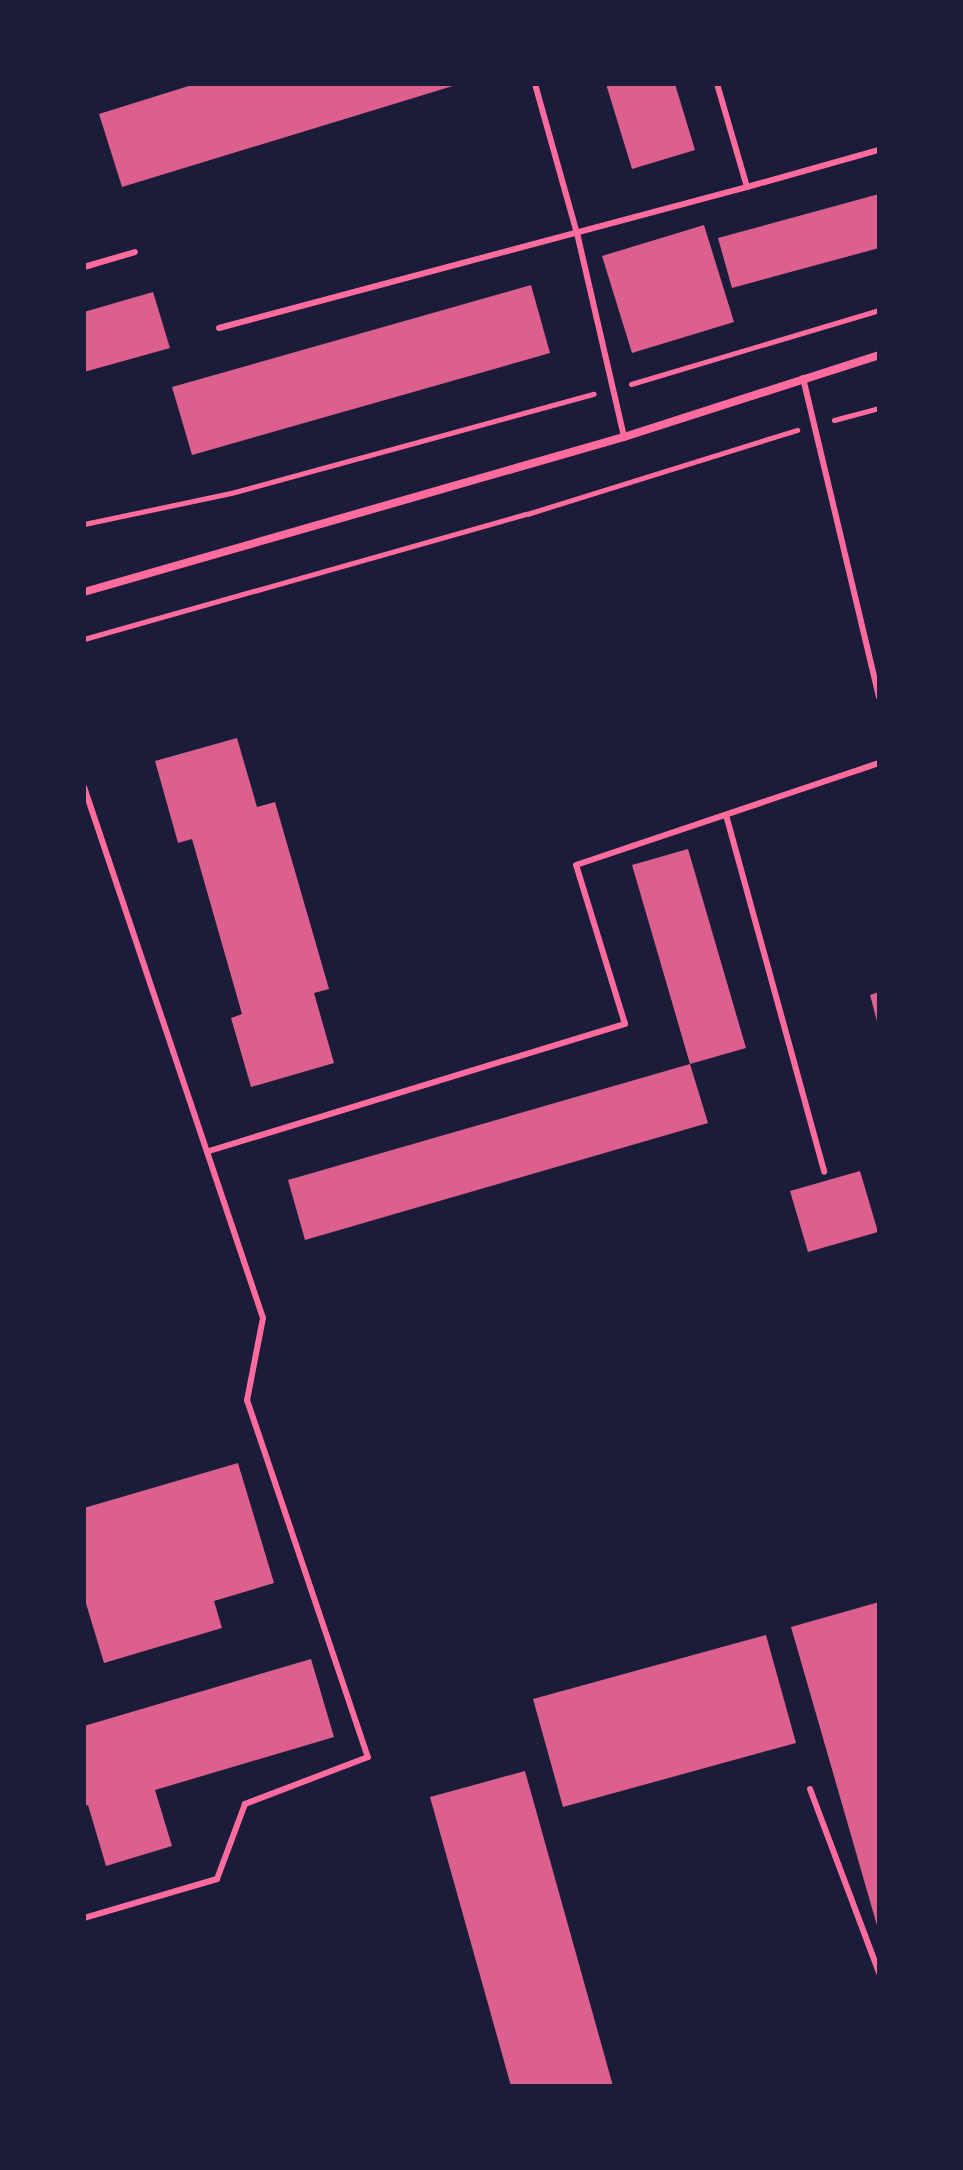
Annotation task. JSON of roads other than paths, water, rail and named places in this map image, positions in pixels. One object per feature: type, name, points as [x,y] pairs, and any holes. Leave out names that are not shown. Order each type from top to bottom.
[{"type":"street","points":[[84,592],[624,437],[879,355]]},
{"type":"lane","points":[[535,84],[577,233],[624,437]]},
{"type":"lane","points":[[717,84],[747,187]]},
{"type":"lane","points":[[219,328],[879,150]]},
{"type":"lane","points":[[84,267],[135,252]]},
{"type":"lane","points":[[803,378],[879,697]]},
{"type":"lane","points":[[209,1151],[625,1024],[576,865],[879,763]]},
{"type":"lane","points":[[84,787],[263,1318],[247,1400],[368,1757],[245,1804],[217,1879],[84,1918]]},
{"type":"lane","points":[[726,815],[824,1172]]},
{"type":"lane","points":[[810,1789],[879,1973]]}]
